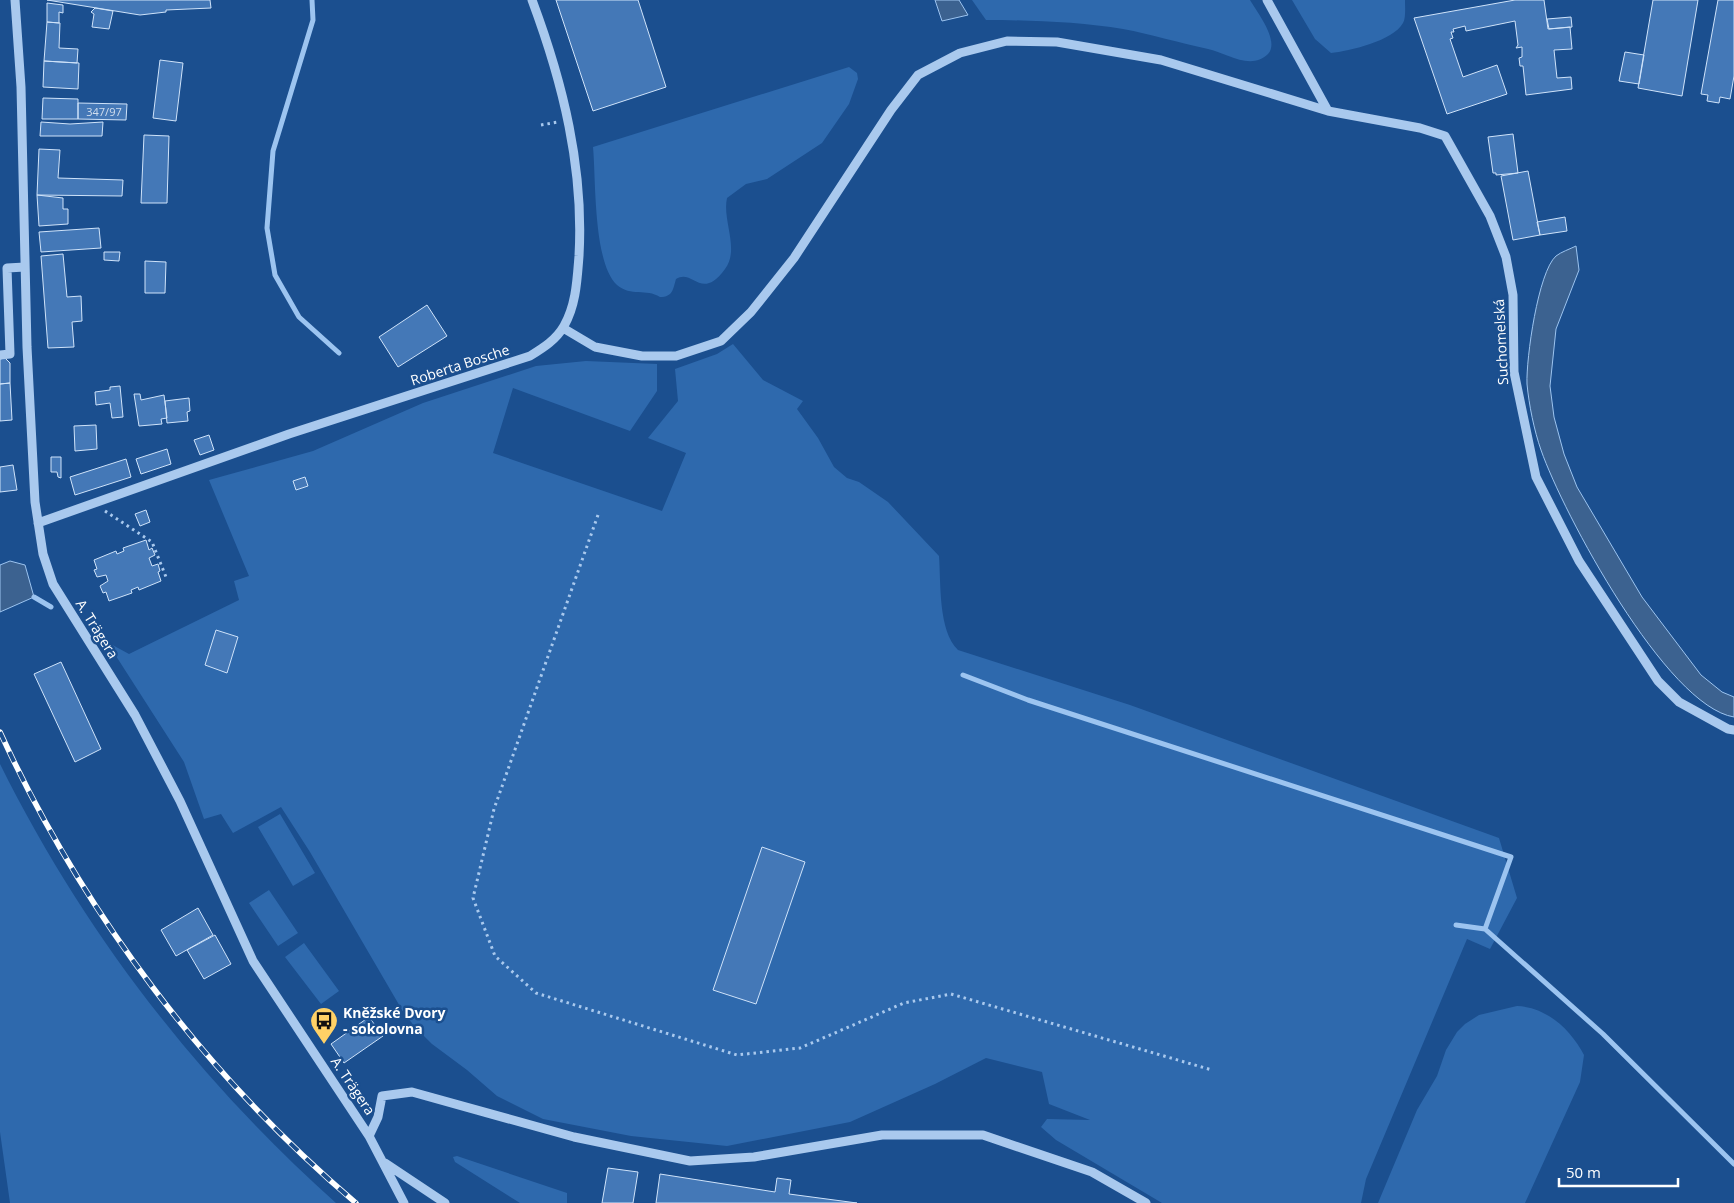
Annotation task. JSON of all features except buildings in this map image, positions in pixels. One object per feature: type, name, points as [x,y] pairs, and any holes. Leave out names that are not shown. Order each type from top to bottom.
[{"type":"street","name":"A. Trägera","points":[[15,0],[21,87],[27,346],[38,523],[44,554],[53,584],[135,715],[180,800],[253,961],[369,1136],[404,1202]]},
{"type":"street","name":"Roberta Bosche","points":[[38,523],[289,434],[530,356],[548,345],[563,328],[576,294],[580,230],[579,189],[563,97],[554,62],[532,0]]},
{"type":"street","points":[[1267,0],[1328,112]]},
{"type":"street","name":"Suchomelská","points":[[563,328],[595,347],[642,356],[676,356],[721,340],[751,312],[794,258],[891,110],[918,75],[960,53],[1007,41],[1057,42],[1161,60],[1328,112],[1420,128],[1445,136],[1490,216],[1506,257],[1513,295],[1514,372],[1536,477],[1579,561],[1658,682],[1679,702],[1728,729],[1734,730]]},
{"type":"street","points":[[0,355],[10,354],[7,268],[25,267]]},
{"type":"street","points":[[369,1136],[378,1117],[382,1096],[412,1092],[574,1137],[690,1161],[754,1157],[882,1135],[983,1135],[1092,1172],[1146,1203]]},
{"type":"street","points":[[385,1163],[441,1200]]},
{"type":"path","points":[[94,503],[152,542],[166,577]]},
{"type":"path","points":[[598,515],[494,809],[472,898],[495,956],[536,993],[737,1054],[800,1048],[904,1003],[951,994],[1212,1070]]},
{"type":"shaded area","points":[[935,0],[959,0],[968,15],[942,21]]},
{"type":"shaded area","points":[[972,0],[1250,0],[1266,27],[1271,48],[1268,54],[1261,59],[1246,61],[1208,49],[1123,29],[1055,22],[986,20]]},
{"type":"shaded area","points":[[1292,0],[1405,0],[1405,18],[1398,29],[1381,40],[1331,53],[1315,39]]},
{"type":"shaded area","points":[[849,67],[857,73],[858,79],[849,104],[822,143],[767,179],[746,184],[727,198],[726,207],[731,253],[725,269],[717,278],[710,283],[703,284],[687,277],[676,279],[670,294],[664,297],[628,291],[617,285],[609,274],[600,240],[593,147]]},
{"type":"shaded area","points":[[1576,246],[1579,270],[1556,329],[1550,386],[1554,417],[1564,454],[1577,487],[1642,597],[1701,675],[1722,692],[1734,697],[1734,717],[1707,705],[1678,680],[1649,644],[1620,603],[1594,559],[1571,517],[1541,450],[1532,417],[1527,384],[1534,317],[1544,279],[1550,265],[1556,256]]},
{"type":"shaded area","points":[[733,344],[763,380],[803,401],[797,409],[818,438],[834,467],[847,478],[859,482],[888,502],[939,556],[944,619],[947,631],[958,650],[1130,705],[1499,838],[1517,898],[1490,949],[1467,939],[1366,1179],[1361,1203],[1162,1203],[1056,1140],[1041,1127],[1047,1119],[1090,1120],[1049,1104],[1042,1072],[986,1058],[935,1084],[850,1122],[727,1146],[631,1136],[543,1119],[497,1096],[467,1070],[432,1044],[420,1032],[411,1027],[412,1023],[405,1015],[310,852],[281,807],[233,833],[221,814],[204,819],[184,762],[107,642],[129,654],[239,600],[234,581],[249,576],[209,480],[313,451],[423,403],[536,366],[586,361],[657,364],[657,391],[630,431],[513,388],[493,453],[662,511],[686,453],[648,438],[678,401],[675,369],[717,354]]},
{"type":"shaded area","points":[[10,561],[25,565],[34,597],[0,612],[0,565]]},
{"type":"shaded area","points":[[0,764],[68,886],[106,944],[147,1000],[190,1054],[237,1106],[336,1203],[10,1203],[0,1132]]},
{"type":"shaded area","points":[[280,814],[315,873],[293,886],[258,827]]},
{"type":"shaded area","points":[[269,890],[298,933],[278,946],[249,903]]},
{"type":"shaded area","points":[[304,943],[339,991],[321,1004],[285,957]]},
{"type":"shaded area","points":[[1517,1006],[1528,1007],[1548,1015],[1565,1029],[1584,1055],[1580,1082],[1525,1203],[1378,1203],[1417,1110],[1437,1076],[1446,1050],[1457,1032],[1479,1015]]},
{"type":"shaded area","points":[[457,1156],[567,1193],[567,1203],[520,1203],[455,1162],[453,1157]]},
{"type":"waterway","points":[[312,0],[313,20],[273,151],[267,228],[275,275],[299,317],[339,353]]},
{"type":"waterway","points":[[34,597],[51,607]]},
{"type":"waterway","points":[[963,675],[1028,700],[1511,857],[1485,929],[1603,1034],[1734,1164]]},
{"type":"waterway","points":[[1456,925],[1485,929]]},
{"type":"railway","points":[[0,732],[33,798],[69,863],[109,926],[152,987],[199,1045],[249,1101],[301,1154],[356,1203]]},
{"type":"place","name":"Kněžské Dvory - sokolovna","points":[[324,1045]]}]
